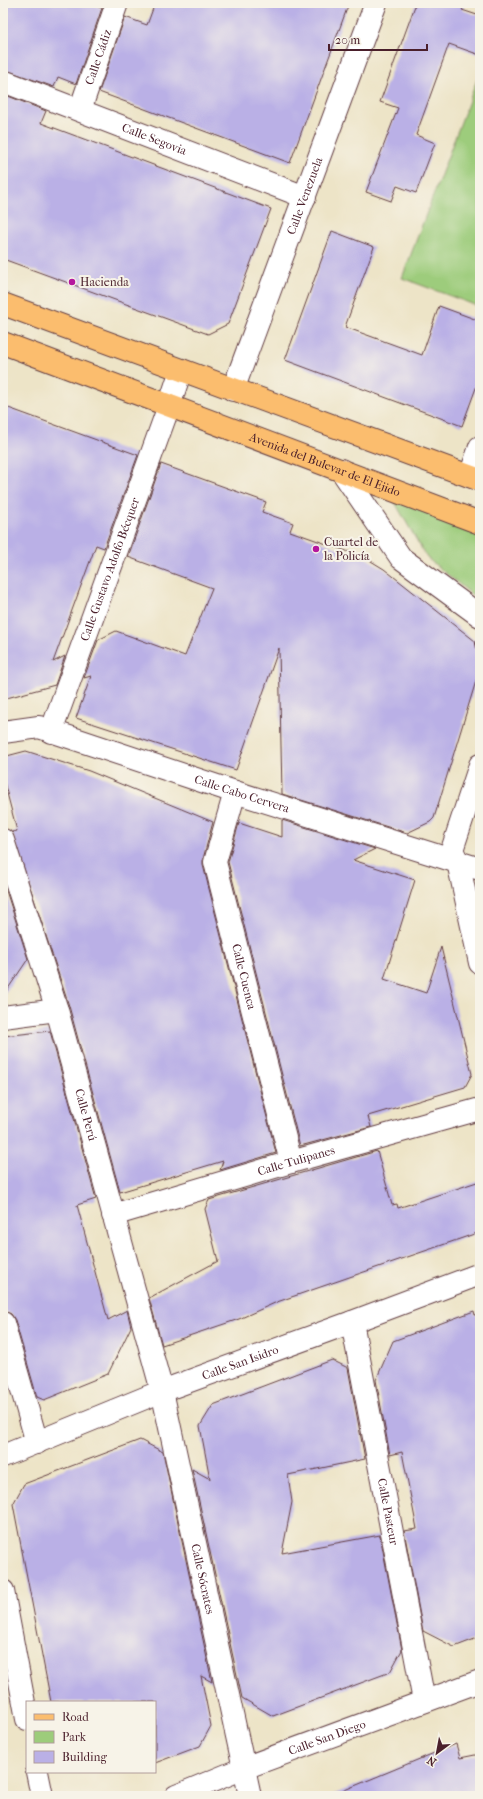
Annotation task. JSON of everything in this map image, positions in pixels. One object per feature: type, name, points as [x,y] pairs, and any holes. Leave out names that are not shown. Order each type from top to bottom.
[{"type":"main road","points":[[3,304],[475,478]]},
{"type":"main road","name":"Avenida del Bulevar de El Ejido","points":[[3,343],[480,523]]},
{"type":"street","name":"Calle Cádiz","points":[[80,110],[117,3]]},
{"type":"street","name":"Calle Venezuela","points":[[233,390],[376,3]]},
{"type":"street","name":"Calle Segovia","points":[[3,81],[305,197]]},
{"type":"street","points":[[169,406],[181,370]]},
{"type":"street","name":"Calle Gustavo Adolfo Bécquer","points":[[51,732],[169,406]]},
{"type":"street","points":[[475,478],[480,447]]},
{"type":"street","points":[[341,470],[401,558],[480,616]]},
{"type":"street","name":"Calle Cabo Cervera","points":[[3,732],[39,727],[235,792],[480,869]]},
{"type":"street","points":[[480,765],[452,850],[458,862],[480,963]]},
{"type":"street","name":"Calle Cuenca","points":[[235,792],[215,862],[291,1162]]},
{"type":"street","name":"Calle Perú","points":[[3,840],[57,1010],[162,1391]]},
{"type":"street","points":[[3,1017],[57,1010]]},
{"type":"street","name":"Calle Tulipanes","points":[[113,1215],[291,1162],[480,1109]]},
{"type":"street","name":"Calle San Isidro","points":[[3,1456],[162,1391],[480,1274]]},
{"type":"street","name":"Calle Pasteur","points":[[352,1322],[424,1701]]},
{"type":"street","points":[[3,1323],[37,1443]]},
{"type":"street","name":"Calle Sócrates","points":[[162,1391],[250,1796]]},
{"type":"street","points":[[3,1590],[8,1653],[26,1716]]},
{"type":"street","name":"Calle San Diego","points":[[176,1796],[244,1768],[480,1681]]},
{"type":"street","points":[[37,1773],[42,1796]]},
{"type":"green space","points":[[478,77],[480,78],[480,307],[402,278]]},
{"type":"green space","points":[[386,487],[480,527],[480,601],[427,558]]},
{"type":"building","points":[[3,3],[88,3],[102,8],[76,84],[58,77],[54,87],[3,69]]},
{"type":"building","points":[[155,3],[349,3],[290,163],[99,92],[125,17],[147,25]]},
{"type":"building","points":[[416,3],[466,3],[462,10],[480,16],[480,55],[449,44],[416,135],[435,143],[416,193],[397,186],[391,201],[366,192],[398,108],[380,102]]},
{"type":"building","points":[[3,94],[46,111],[41,123],[271,209],[228,324],[208,334],[3,259]]},
{"type":"building","points":[[332,231],[374,247],[345,327],[422,355],[439,306],[480,321],[480,377],[462,426],[285,360]]},
{"type":"building","points":[[3,406],[138,455],[104,548],[96,545],[53,662],[65,656],[55,685],[3,699]]},
{"type":"building","points":[[161,464],[266,502],[262,512],[293,523],[290,531],[366,558],[384,569],[475,641],[480,668],[434,818],[430,822],[407,833],[282,794],[279,648],[236,770],[76,718],[91,676],[84,678],[98,640],[116,631],[185,656],[212,588],[128,557]]},
{"type":"building","points":[[26,751],[89,771],[213,822],[203,859],[203,865],[276,1153],[220,1170],[223,1161],[120,1192],[69,1006],[12,832],[17,831],[3,778],[3,757]]},
{"type":"building","points":[[282,820],[375,849],[353,860],[415,880],[384,979],[426,993],[441,947],[472,1074],[465,1087],[368,1116],[371,1127],[300,1146],[228,862],[239,823],[282,837]]},
{"type":"building","points":[[3,881],[28,959],[3,996]]},
{"type":"building","points":[[50,1031],[96,1199],[77,1205],[108,1320],[127,1310],[131,1327],[108,1374],[44,1400],[37,1397],[15,1320],[11,1314],[4,1311],[3,1305],[3,1036]]},
{"type":"building","points":[[377,1151],[392,1205],[397,1204],[398,1208],[480,1181],[480,1232],[277,1302],[239,1319],[162,1345],[149,1298],[218,1261],[205,1209],[209,1200]]},
{"type":"building","points":[[474,1311],[475,1315],[480,1314],[480,1637],[454,1647],[423,1631],[404,1531],[417,1529],[402,1452],[390,1455],[376,1380],[393,1341]]},
{"type":"building","points":[[332,1360],[348,1368],[365,1459],[288,1475],[292,1502],[282,1553],[380,1535],[402,1650],[390,1672],[273,1716],[242,1698],[192,1469],[210,1479],[200,1426],[213,1405]]},
{"type":"building","points":[[140,1440],[163,1452],[212,1682],[201,1676],[211,1726],[200,1746],[156,1763],[156,1701],[51,1701],[13,1504],[24,1484]]},
{"type":"building","points":[[456,1744],[460,1758],[480,1754],[480,1796],[330,1796]]},
{"type":"place","name":"Hacienda","points":[[72,282]]},
{"type":"place","name":"Cuartel de la Policía","points":[[316,549]]}]
